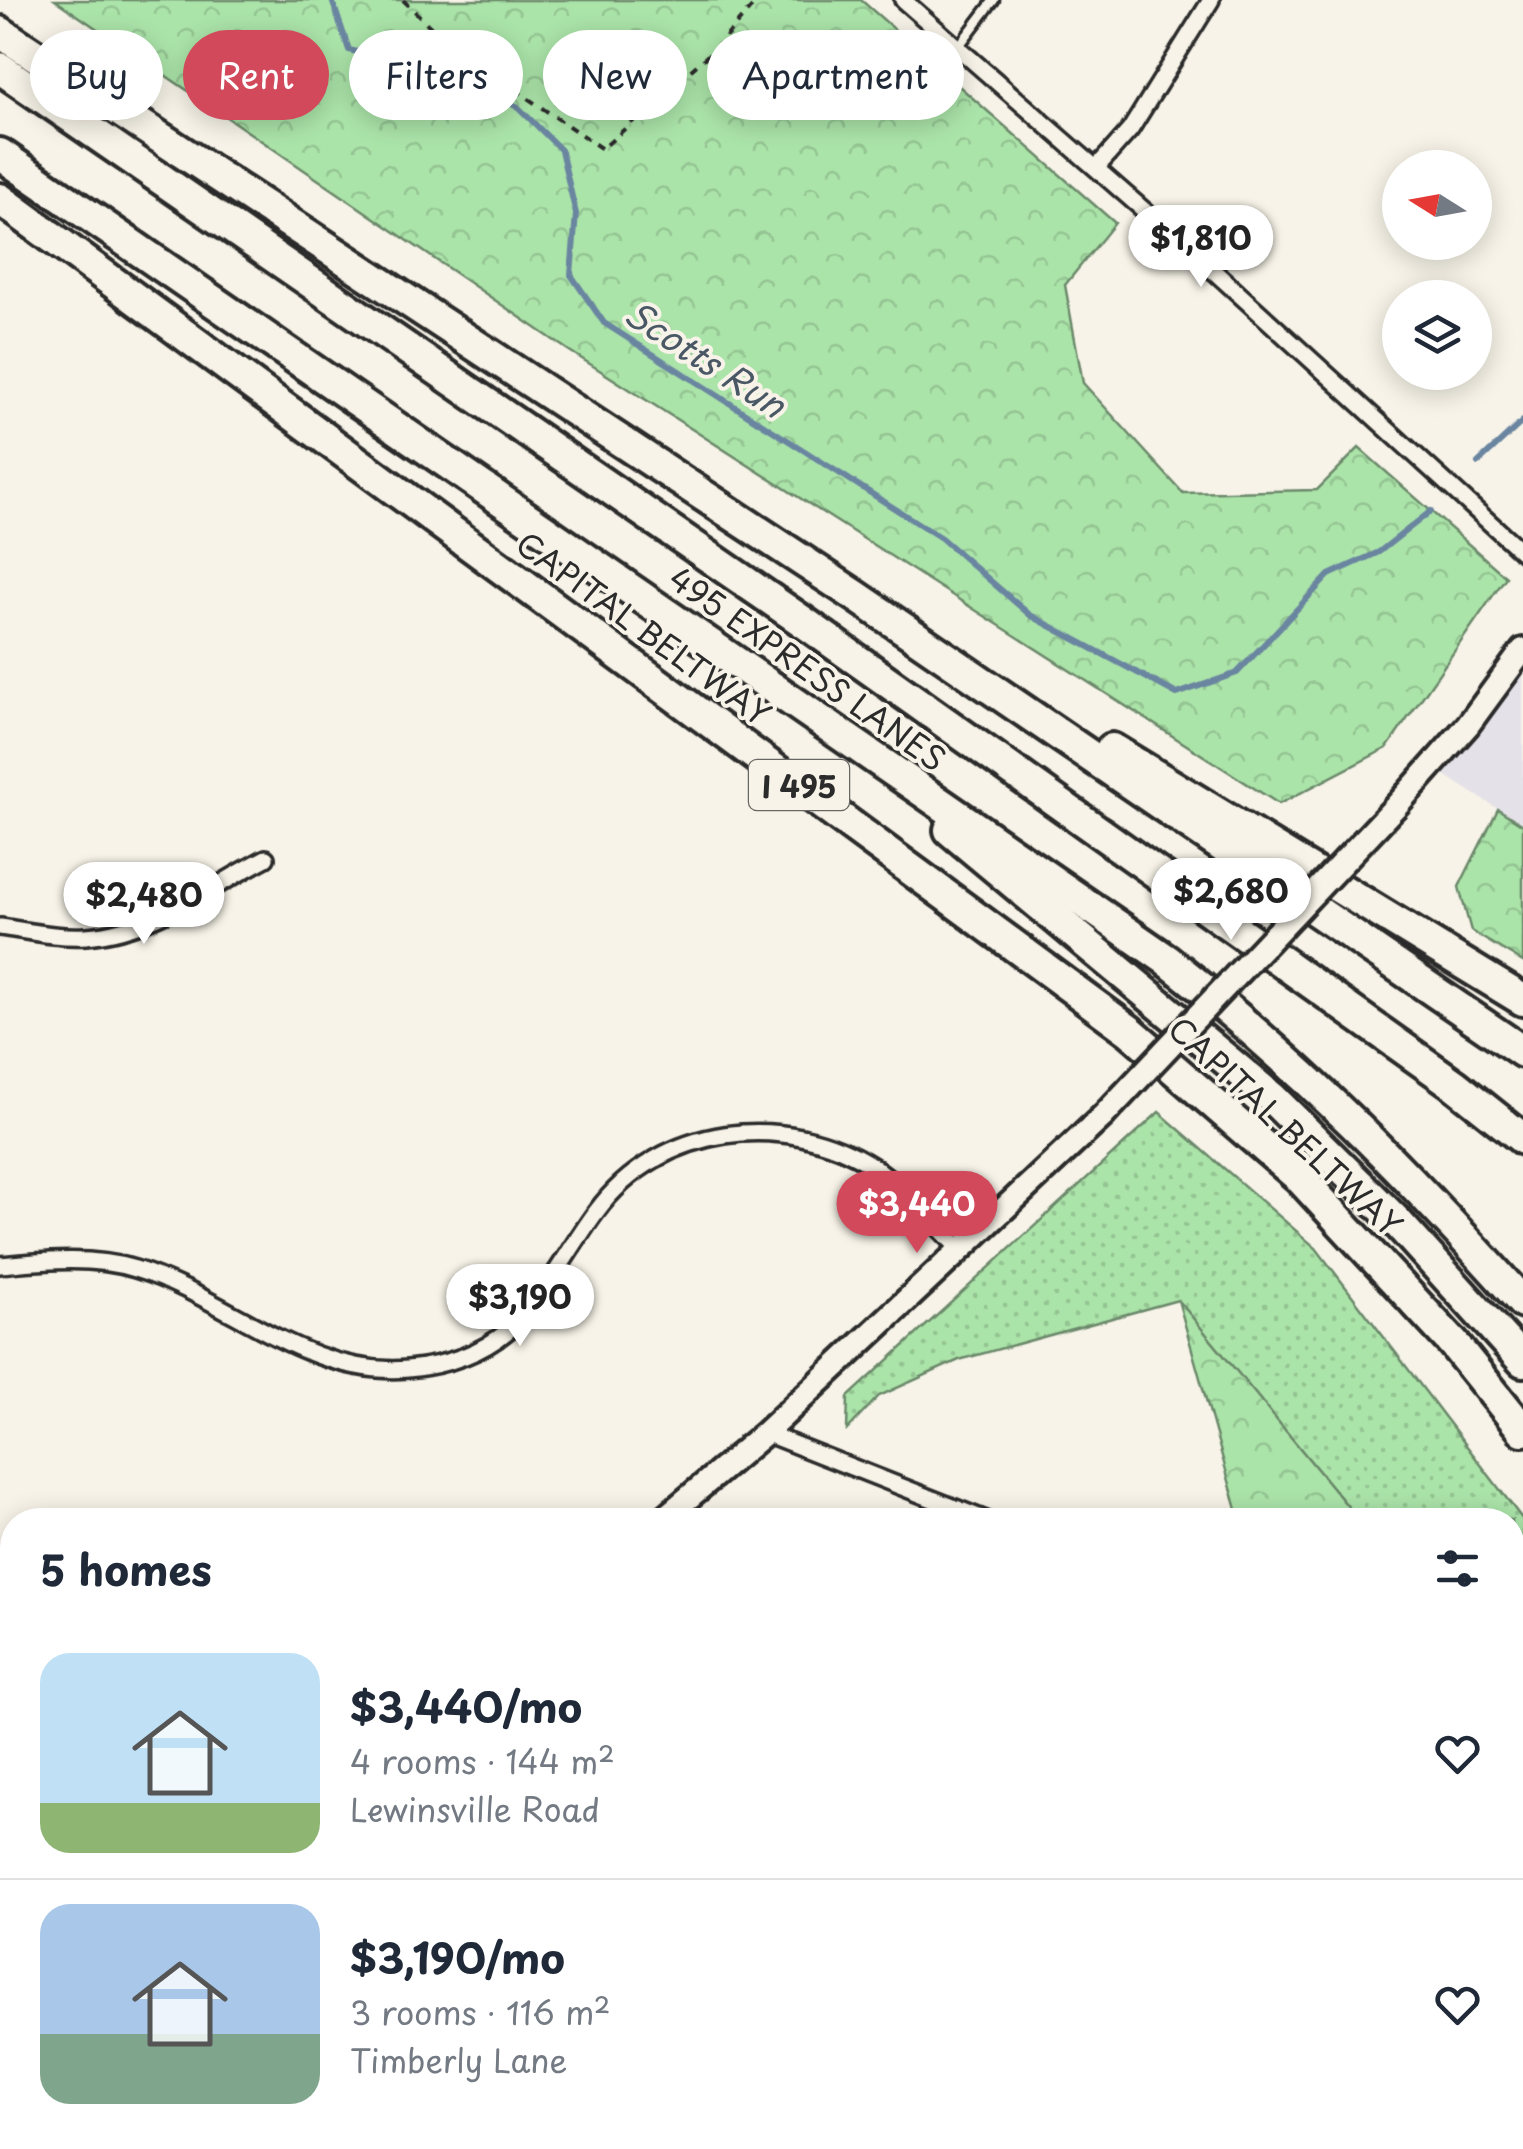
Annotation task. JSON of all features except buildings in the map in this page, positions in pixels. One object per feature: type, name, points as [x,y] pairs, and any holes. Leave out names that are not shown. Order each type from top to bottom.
[{"type":"highway","points":[[0,32],[856,596],[1523,1052]]},
{"type":"highway","name":"495 EXPRESS LANES","points":[[0,68],[788,611],[1455,1085],[1523,1139]]},
{"type":"highway","name":"495 EXPRESS LANES","points":[[0,154],[1092,906],[1244,1020],[1364,1130],[1523,1304]]},
{"type":"highway","name":"CAPITAL BELTWAY","points":[[0,199],[1130,1031],[1300,1178],[1404,1287],[1523,1430]]},
{"type":"highway","points":[[856,596],[1292,855],[1523,1000]]},
{"type":"highway","points":[[798,704],[1271,1097],[1398,1222],[1523,1362]]},
{"type":"highway","points":[[1455,1085],[1523,1128]]},
{"type":"main road","points":[[676,1508],[764,1433],[1103,1116],[1396,806],[1468,724],[1523,650]]},
{"type":"street","points":[[903,0],[938,30]]},
{"type":"street","points":[[1096,167],[1130,130],[1211,0]]},
{"type":"street","points":[[964,52],[1523,553]]},
{"type":"street","points":[[0,927],[68,936],[111,933],[141,924],[266,858]]},
{"type":"street","points":[[0,1265],[58,1260],[132,1268],[166,1280],[320,1357],[378,1370],[409,1369],[474,1351],[526,1316],[546,1293],[598,1209],[643,1167],[698,1140],[760,1131],[823,1142],[864,1161],[961,1250]]},
{"type":"street","points":[[764,1433],[955,1508]]},
{"type":"lane","points":[[975,0],[986,10]]},
{"type":"lane","points":[[964,39],[994,0]]},
{"type":"path","points":[[403,0],[448,43],[602,149],[717,47],[758,0]]},
{"type":"shaded area","points":[[1523,656],[1523,825],[1440,772]]},
{"type":"green space","points":[[55,0],[861,0],[895,30],[707,30],[707,120],[964,120],[964,90],[1115,223],[1065,285],[1083,383],[1183,493],[1317,490],[1359,448],[1506,577],[1387,748],[1279,804],[568,350],[231,120],[329,120],[329,30],[183,30],[183,87],[163,74],[163,30],[99,30]]},
{"type":"green space","points":[[1498,809],[1523,825],[1523,962],[1471,931],[1459,887]]},
{"type":"green space","points":[[1159,1112],[1316,1248],[1514,1508],[1349,1508],[1178,1300],[959,1360],[879,1396],[847,1430],[848,1397]]},
{"type":"green space","points":[[1178,1300],[1349,1508],[1237,1508]]},
{"type":"waterway","name":"Scotts Run","points":[[332,0],[349,50],[446,73],[518,107],[561,150],[576,214],[571,275],[604,323],[941,538],[1030,615],[1177,694],[1237,673],[1329,575],[1379,552],[1431,511]]},
{"type":"waterway","points":[[1478,463],[1523,421]]}]
